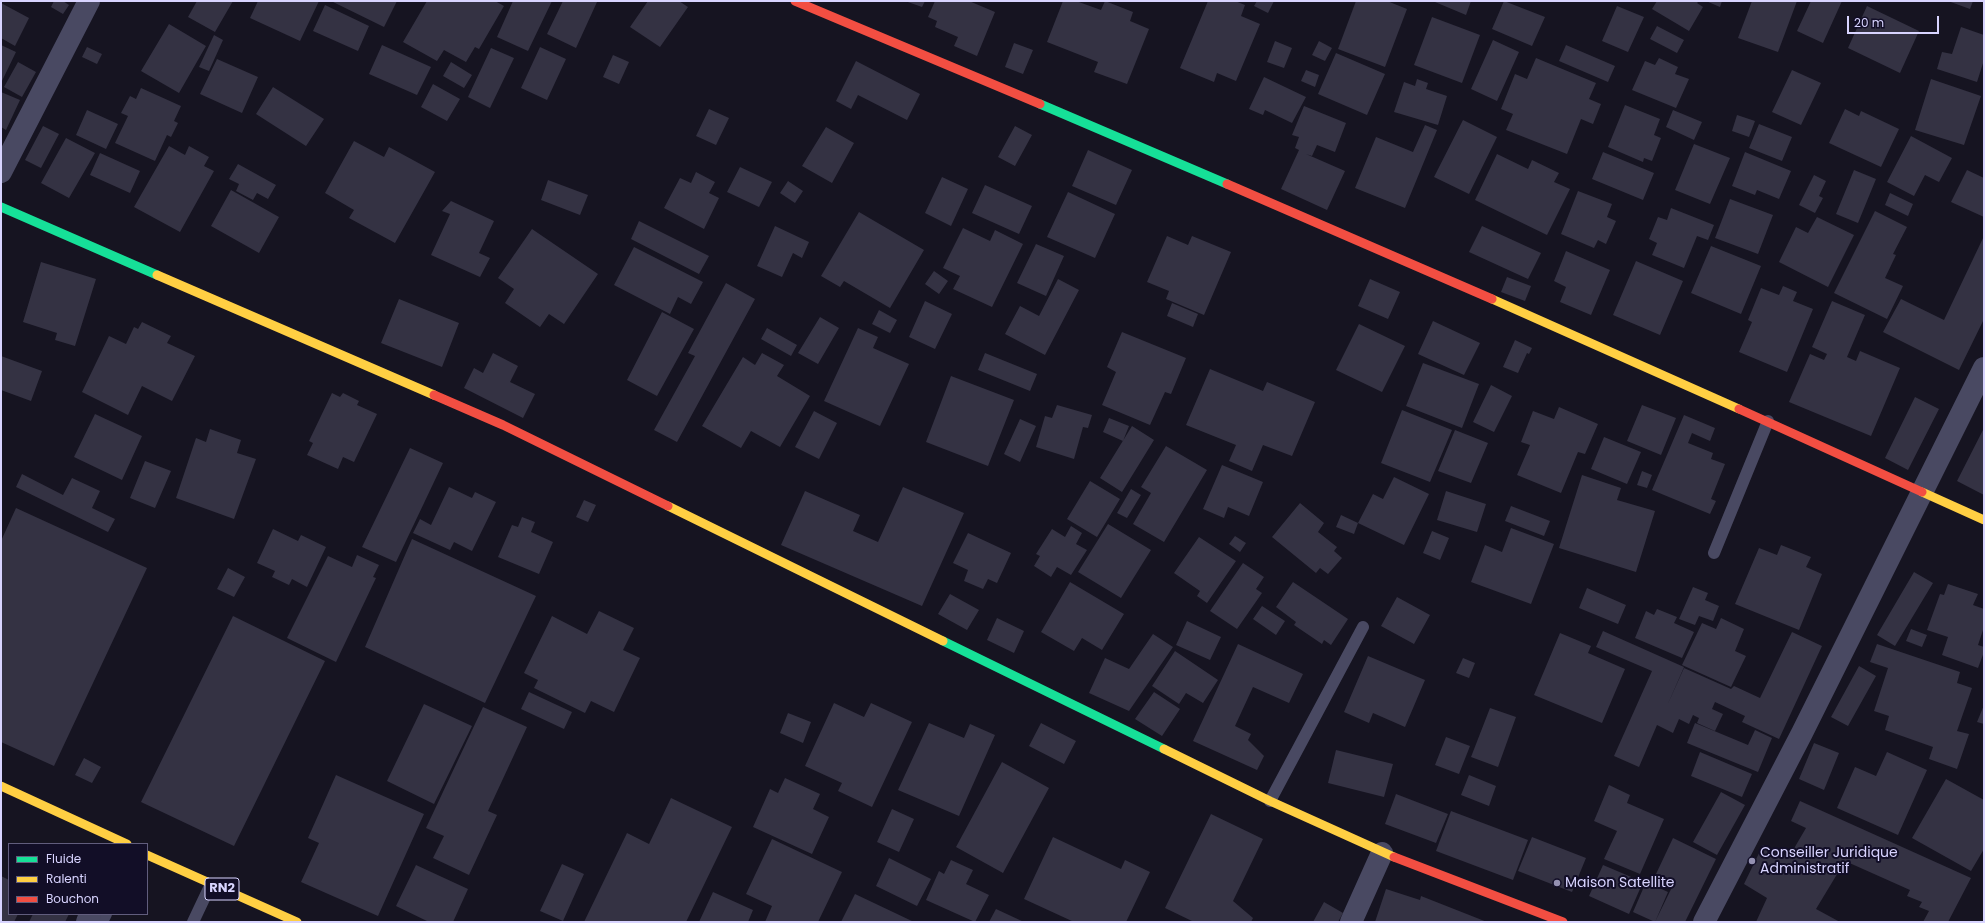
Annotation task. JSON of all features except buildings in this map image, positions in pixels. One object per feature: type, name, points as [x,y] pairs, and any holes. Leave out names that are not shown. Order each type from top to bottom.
[{"type":"main road","points":[[795,1],[1210,177],[1768,421],[1984,520]]},
{"type":"main road","points":[[1,207],[503,425],[1270,801],[1382,853],[1563,922]]},
{"type":"main road","points":[[1,786],[125,843]]},
{"type":"main road","name":"RN2","points":[[148,855],[297,922]]},
{"type":"street","points":[[1,172],[89,1]]},
{"type":"street","points":[[1704,922],[1802,733],[1921,491],[1984,368]]},
{"type":"street","points":[[1351,922],[1382,853]]},
{"type":"lane","points":[[1714,553],[1768,421]]},
{"type":"lane","points":[[1270,801],[1363,626]]},
{"type":"lane","points":[[193,922],[211,884]]},
{"type":"traffic: fast","points":[[1040,104],[1227,184]]},
{"type":"traffic: fast","points":[[1,207],[157,275]]},
{"type":"traffic: fast","points":[[943,641],[1164,749]]},
{"type":"traffic: slow","points":[[157,275],[434,395]]},
{"type":"traffic: slow","points":[[1492,299],[1739,409]]},
{"type":"traffic: slow","points":[[1922,492],[1984,520]]},
{"type":"traffic: slow","points":[[668,506],[943,641]]},
{"type":"traffic: slow","points":[[1164,749],[1270,801],[1394,857]]},
{"type":"traffic: slow","points":[[1,786],[125,843]]},
{"type":"traffic: slow","points":[[148,855],[297,922]]},
{"type":"traffic: jam","points":[[795,1],[1040,104]]},
{"type":"traffic: jam","points":[[1227,184],[1492,299]]},
{"type":"traffic: jam","points":[[434,395],[503,425],[668,506]]},
{"type":"traffic: jam","points":[[1739,409],[1922,492]]},
{"type":"traffic: jam","points":[[1394,857],[1563,922]]},
{"type":"place","name":"Conseiller Juridique Administratif","points":[[1752,861]]},
{"type":"place","name":"Maison Satellite","points":[[1557,883]]}]
